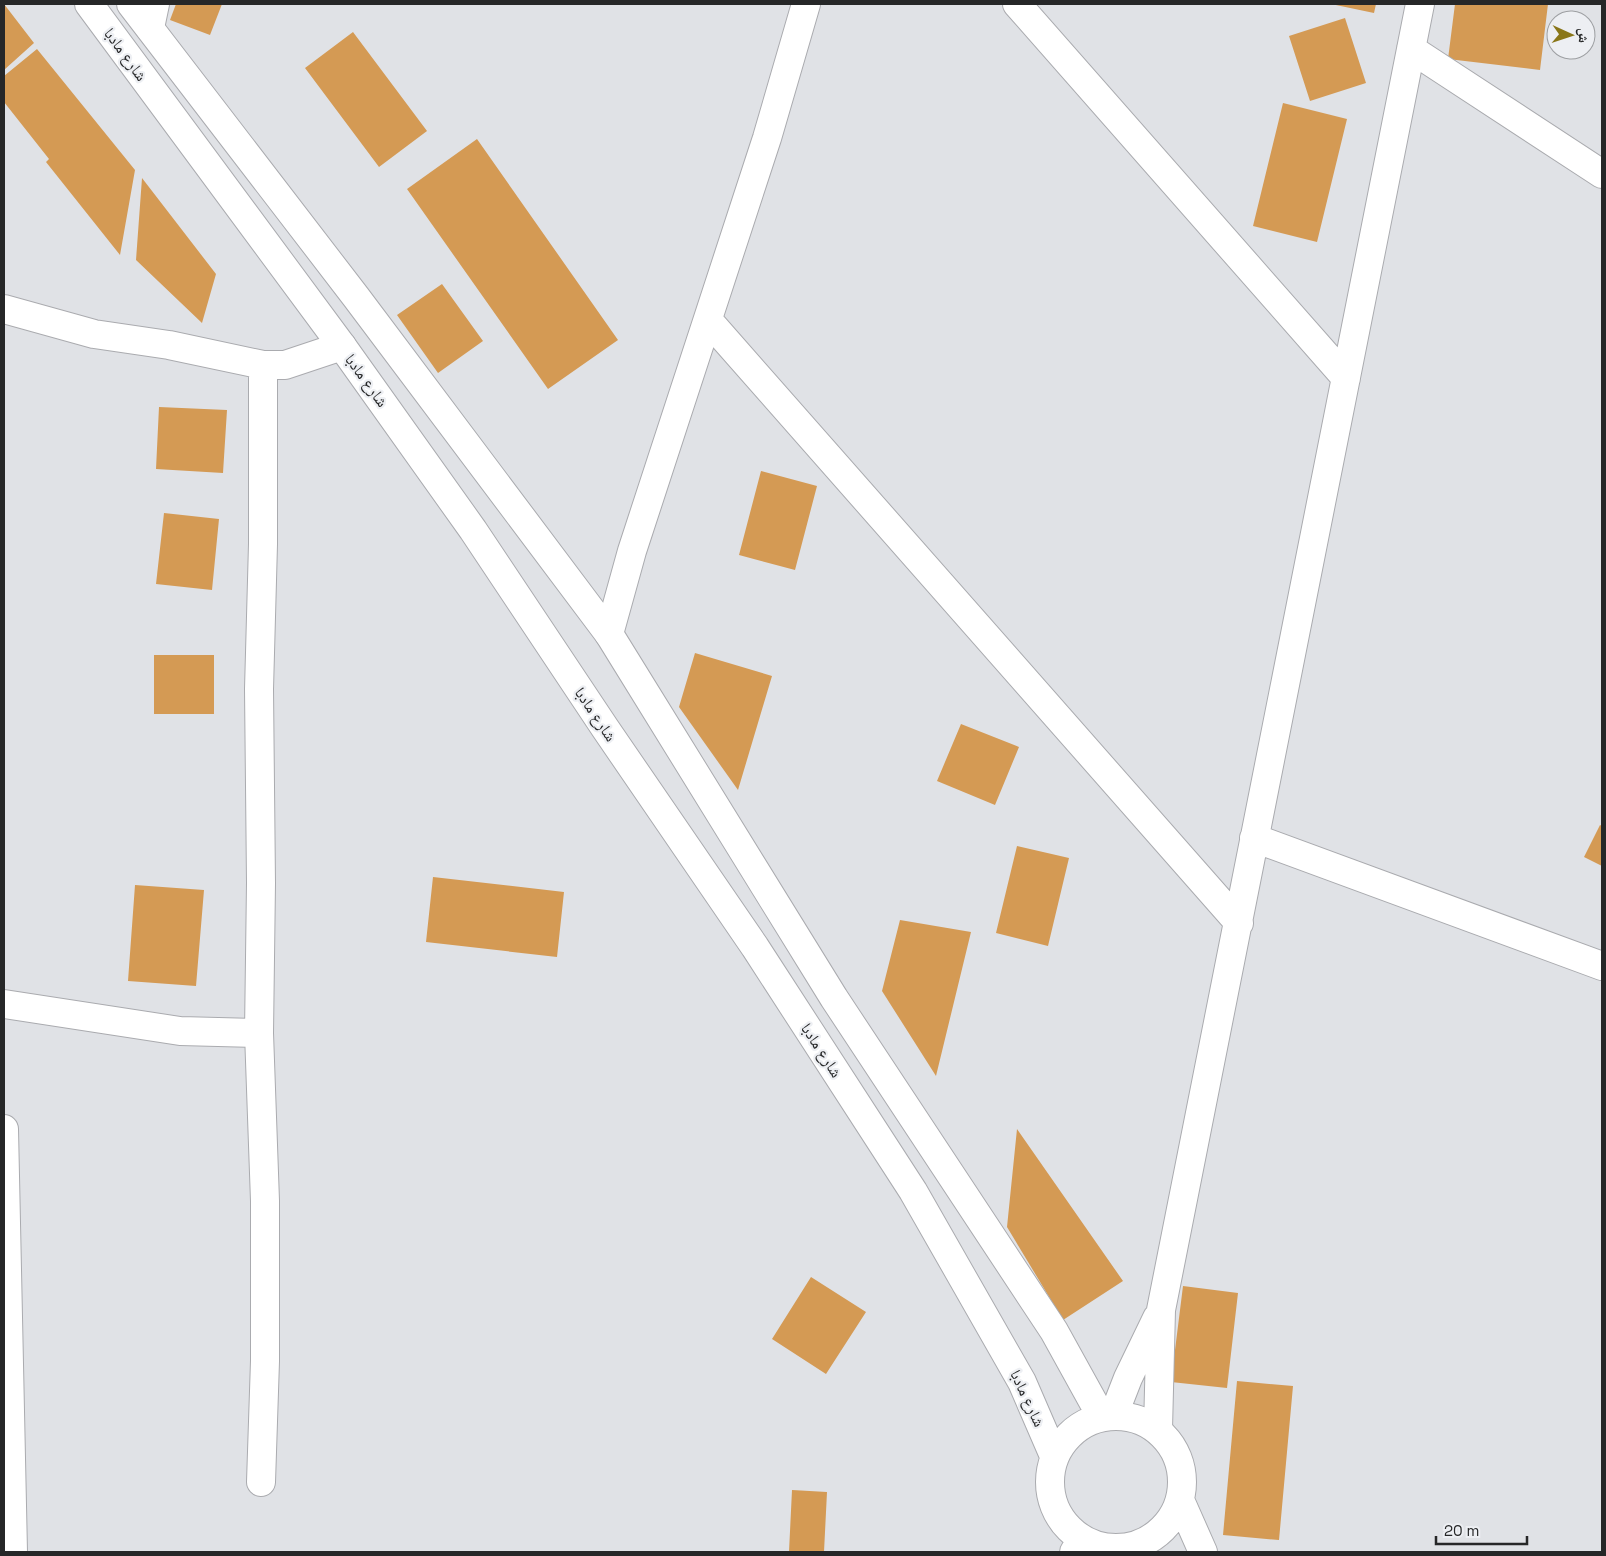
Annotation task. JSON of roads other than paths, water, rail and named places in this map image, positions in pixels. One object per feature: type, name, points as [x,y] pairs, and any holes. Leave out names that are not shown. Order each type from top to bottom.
[{"type":"street","name":"شارع مادبا","points":[[89,4],[342,346],[473,530],[605,728],[756,947],[913,1191],[1022,1382],[1054,1456]]},
{"type":"street","name":"شارع مادبا","points":[[131,4],[152,16],[356,297],[609,634],[834,998],[1054,1331],[1107,1415]]},
{"type":"street","points":[[609,634],[632,551],[767,138],[806,4]]},
{"type":"street","points":[[1017,4],[1346,378]]},
{"type":"street","points":[[1158,1430],[1160,1310],[1239,923],[1254,838],[1420,4]]},
{"type":"street","points":[[1411,49],[1602,174]]},
{"type":"street","points":[[4,309],[94,334],[169,345],[262,365],[285,365],[342,346]]},
{"type":"street","points":[[708,320],[1239,923]]},
{"type":"street","points":[[261,1482],[265,1361],[265,1201],[259,1033],[261,883],[259,689],[263,544],[262,365]]},
{"type":"street","points":[[1254,838],[1602,966]]},
{"type":"street","points":[[4,1004],[180,1031],[259,1033]]},
{"type":"street","points":[[4,1129],[13,1552]]},
{"type":"street","points":[[1107,1415],[1128,1378],[1160,1310]]},
{"type":"street","points":[[1107,1415],[1138,1418],[1158,1430],[1174,1448],[1182,1474],[1180,1500],[1167,1525],[1145,1542],[1119,1551],[1078,1546],[1055,1510],[1049,1483],[1054,1456],[1073,1430],[1107,1415]]},
{"type":"street","points":[[1180,1500],[1203,1552]]}]
